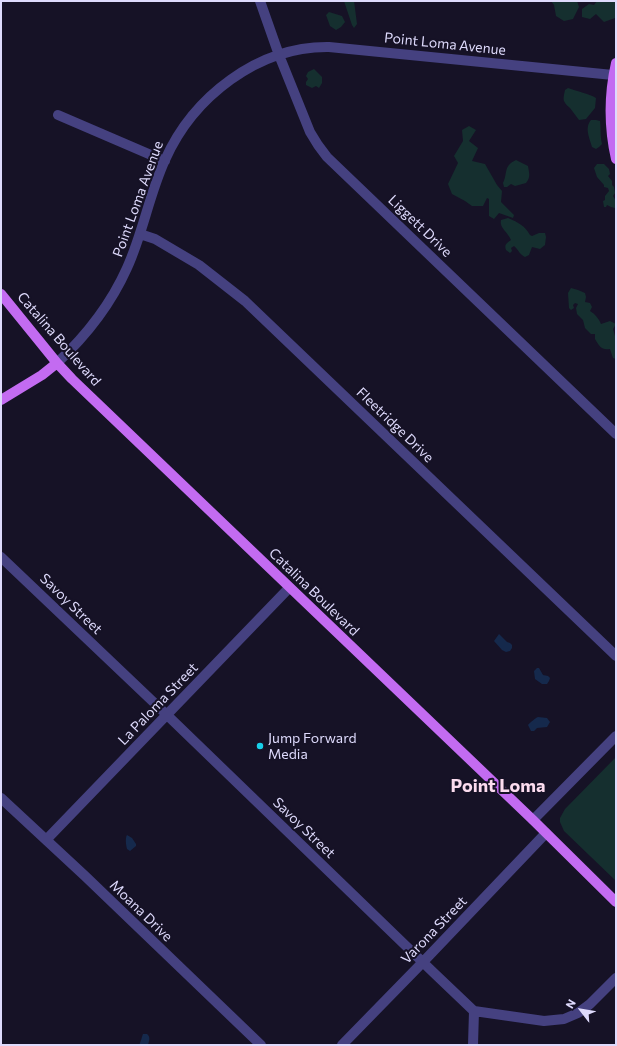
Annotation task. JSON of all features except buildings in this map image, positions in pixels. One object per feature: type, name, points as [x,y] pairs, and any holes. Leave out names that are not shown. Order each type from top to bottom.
[{"type":"main road","points":[[616,63],[611,101],[611,124],[616,160]]},
{"type":"main road","name":"Catalina Boulevard","points":[[1,294],[57,363],[72,379],[533,820],[616,902]]},
{"type":"main road","name":"Point Loma Avenue","points":[[1,400],[42,375],[57,363]]},
{"type":"street","name":"Liggett Drive","points":[[260,1],[279,55],[310,132],[327,157],[616,434]]},
{"type":"street","name":"Point Loma Avenue","points":[[57,363],[85,335],[103,312],[114,294],[127,269],[159,175],[174,141],[187,121],[214,92],[247,69],[279,55],[294,51],[314,48],[338,48],[614,75]]},
{"type":"street","points":[[58,115],[165,161]]},
{"type":"street","name":"Fleetridge Drive","points":[[140,234],[155,239],[199,265],[245,301],[616,656]]},
{"type":"street","name":"Savoy Street","points":[[1,557],[474,1011]]},
{"type":"street","name":"La Paloma Street","points":[[46,840],[289,588]]},
{"type":"street","points":[[533,820],[616,736]]},
{"type":"street","name":"Moana Drive","points":[[1,798],[85,876],[261,1045]]},
{"type":"street","name":"Varona Street","points":[[342,1045],[546,833]]},
{"type":"street","points":[[473,1045],[474,1011],[544,1021],[564,1019],[578,1013],[590,1004],[616,978]]},
{"type":"green space","points":[[344,1],[354,1],[357,24],[354,28],[352,25]]},
{"type":"green space","points":[[551,1],[577,1],[579,7],[573,19],[564,21],[556,16],[554,5]]},
{"type":"green space","points":[[597,1],[616,1],[615,18],[604,22],[596,14],[590,19],[582,17],[582,9],[589,4],[594,5]]},
{"type":"green space","points":[[329,12],[342,16],[345,22],[336,30],[330,26],[326,15]]},
{"type":"green space","points":[[314,69],[322,77],[322,83],[319,88],[316,86],[312,88],[306,85],[308,79],[306,76],[308,72]]},
{"type":"green space","points":[[568,88],[596,98],[595,108],[586,119],[579,120],[564,102],[565,90]]},
{"type":"green space","points":[[591,120],[600,121],[602,144],[596,149],[592,147],[588,134],[588,126]]},
{"type":"green space","points":[[469,126],[476,130],[469,141],[478,148],[472,161],[485,164],[502,191],[501,202],[514,215],[513,218],[499,213],[494,219],[489,216],[489,199],[487,198],[483,206],[472,206],[452,194],[448,184],[458,163],[454,156],[463,141],[462,130]]},
{"type":"green space","points":[[516,160],[528,166],[529,179],[526,183],[515,186],[511,184],[504,187],[503,183],[507,167]]},
{"type":"green space","points":[[597,164],[604,164],[609,169],[610,174],[608,176],[612,181],[615,193],[613,196],[616,201],[615,208],[607,205],[604,207],[603,201],[605,200],[605,196],[609,191],[597,177],[594,168]]},
{"type":"green space","points":[[508,218],[521,225],[532,236],[539,233],[545,233],[545,245],[540,249],[532,247],[529,255],[525,257],[514,246],[511,248],[512,251],[510,253],[506,250],[505,246],[511,240],[501,225],[501,220]]},
{"type":"green space","points":[[571,288],[585,293],[585,302],[590,303],[592,307],[590,311],[597,317],[601,324],[610,321],[616,324],[613,329],[616,337],[616,359],[613,358],[610,349],[605,349],[600,346],[595,339],[595,334],[591,334],[585,328],[583,320],[577,314],[576,308],[578,304],[575,303],[573,305],[574,308],[571,310],[569,308],[568,293]]},
{"type":"green space","points":[[616,757],[616,881],[564,831],[560,818],[565,809]]},
{"type":"water","points":[[499,634],[512,645],[510,651],[506,652],[502,650],[494,641]]},
{"type":"water","points":[[539,668],[543,675],[550,678],[547,684],[542,684],[535,679],[534,671]]},
{"type":"water","points":[[538,717],[547,718],[550,722],[547,727],[537,728],[534,731],[531,731],[528,725]]},
{"type":"water","points":[[127,835],[132,838],[136,844],[136,846],[130,851],[127,849]]},
{"type":"water","points":[[143,1034],[147,1034],[149,1036],[148,1045],[139,1045]]},
{"type":"place","name":"Jump Forward Media","points":[[260,746]]},
{"type":"district","name":"Point Loma","points":[[498,786]]}]
